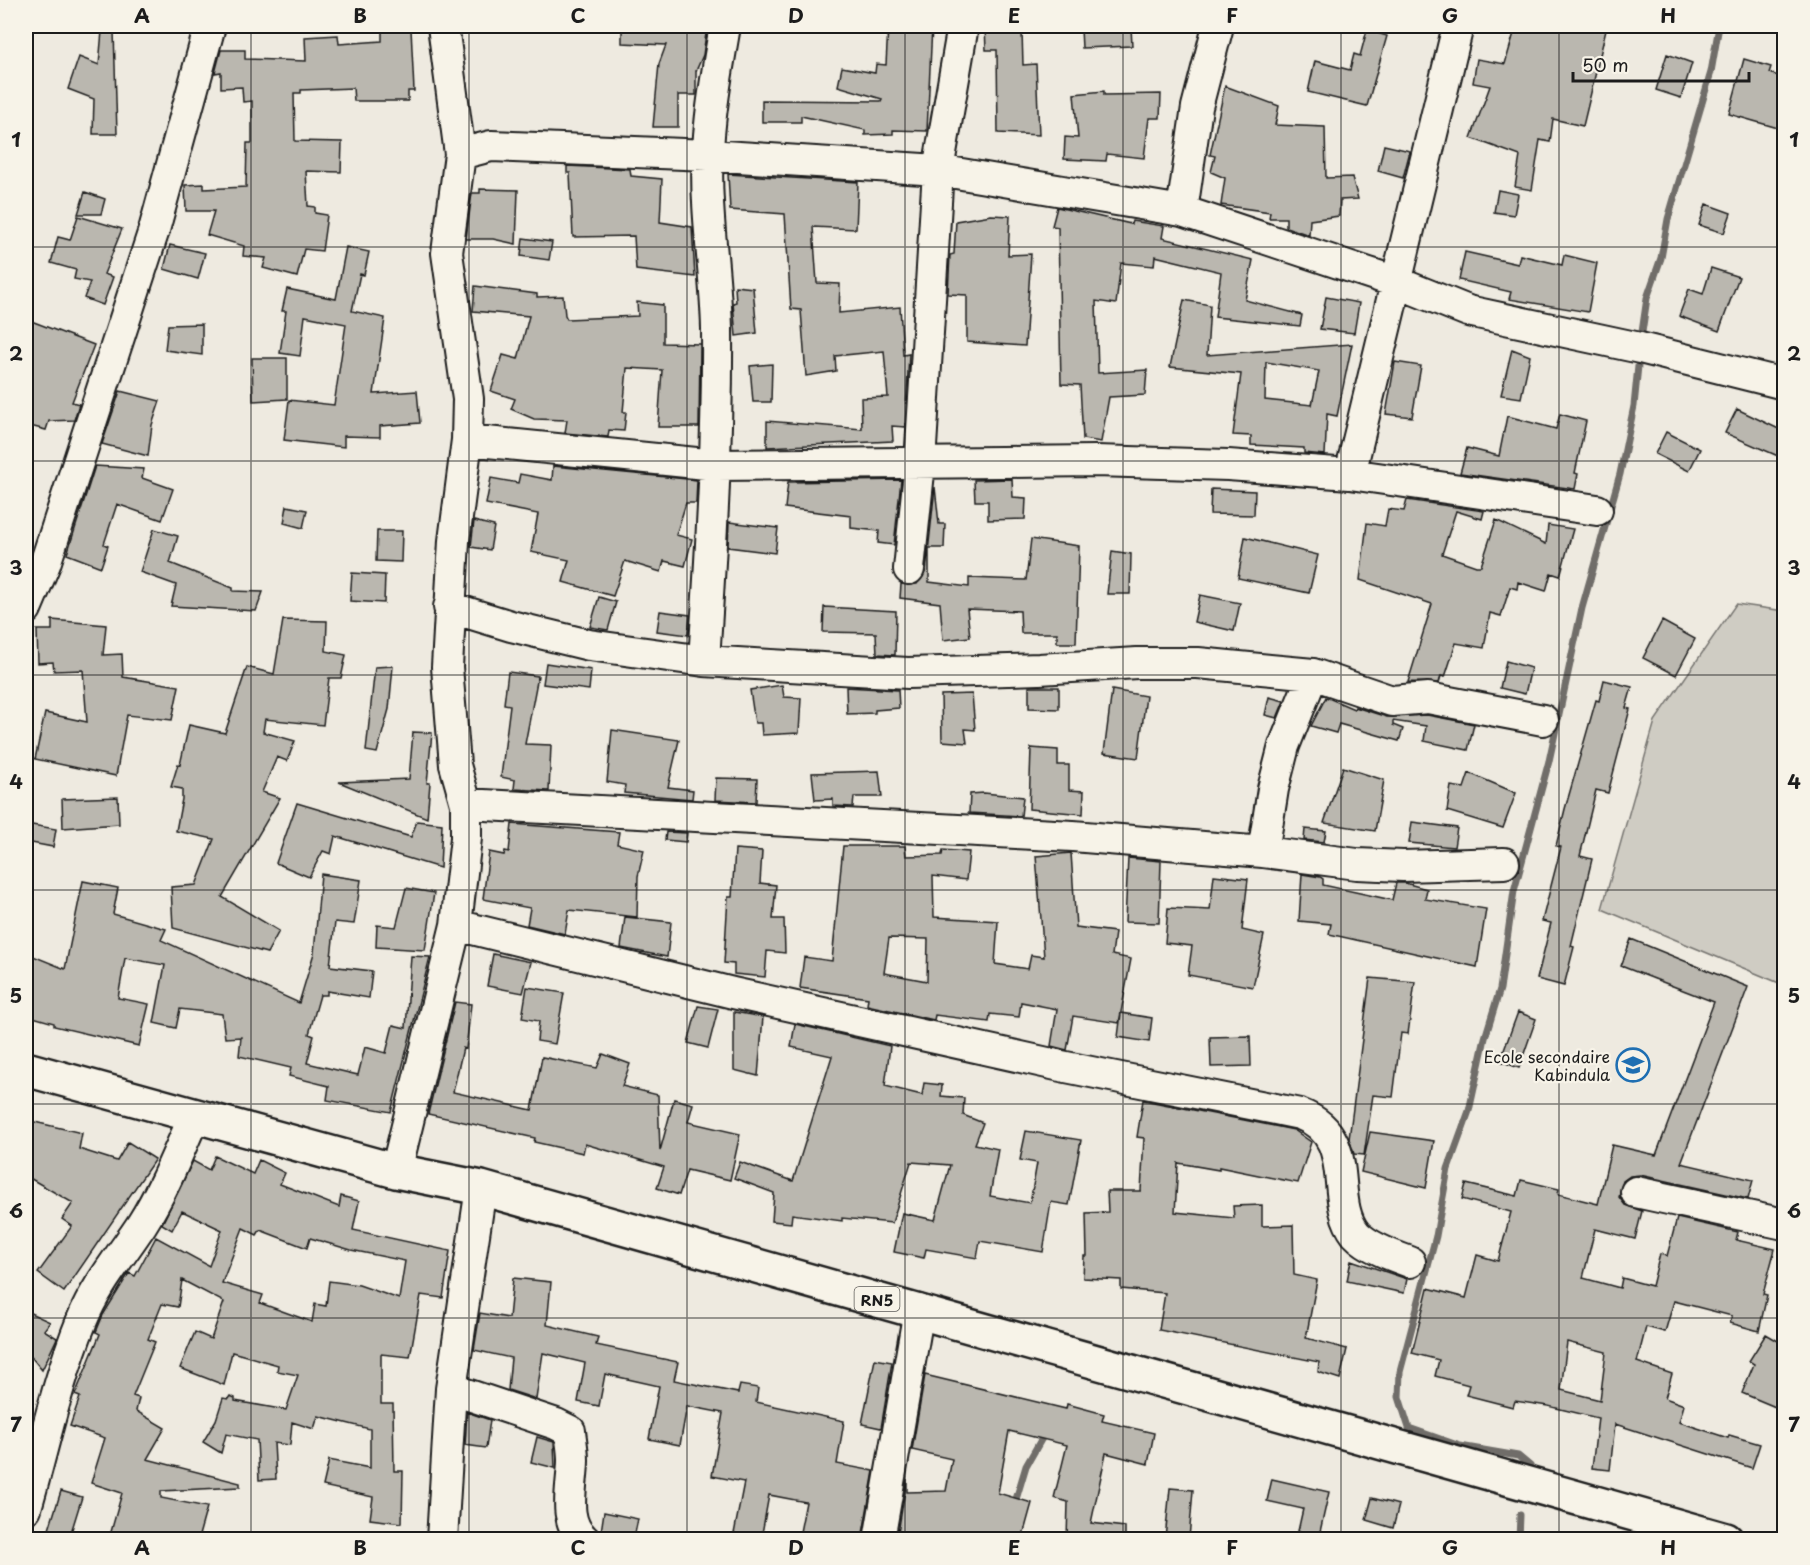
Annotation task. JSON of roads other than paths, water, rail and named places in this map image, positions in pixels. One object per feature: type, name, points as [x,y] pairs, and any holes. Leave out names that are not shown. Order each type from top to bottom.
[{"type":"highway","name":"RN5","points":[[26,1069],[396,1172],[481,1188],[919,1310],[1708,1537]]},
{"type":"street","points":[[26,609],[45,564],[154,230],[210,26]]},
{"type":"street","points":[[396,1172],[456,925],[466,838],[466,804],[455,765],[447,667],[454,542],[466,440],[468,399],[447,253],[460,154],[444,26]]},
{"type":"street","points":[[704,660],[716,465],[717,327],[708,201],[708,155],[711,106],[725,26]]},
{"type":"street","points":[[909,569],[920,463],[938,170],[963,26]]},
{"type":"street","points":[[1182,211],[1197,107],[1218,26]]},
{"type":"street","points":[[1350,474],[1458,26]]},
{"type":"street","points":[[460,154],[491,146],[708,155],[938,170],[1182,211],[1396,282],[1468,311],[1640,348],[1785,384]]},
{"type":"street","points":[[466,440],[716,465],[1195,464],[1350,474],[1597,510]]},
{"type":"street","points":[[449,607],[511,626],[589,645],[704,660],[908,673],[1137,663],[1198,663],[1313,674],[1392,701],[1428,698],[1543,720]]},
{"type":"street","points":[[1263,852],[1273,789],[1284,746],[1313,674]]},
{"type":"street","points":[[466,804],[1073,836],[1263,852],[1392,866],[1504,863]]},
{"type":"street","points":[[456,925],[733,993],[1049,1064],[1300,1114],[1316,1120],[1330,1137],[1341,1171],[1349,1222],[1358,1235],[1410,1262]]},
{"type":"street","points":[[26,1508],[63,1376],[82,1320],[100,1283],[143,1223],[162,1189],[194,1117]]},
{"type":"street","points":[[442,1539],[451,1389],[481,1188]]},
{"type":"street","points":[[1636,1192],[1785,1224]]},
{"type":"street","points":[[879,1539],[919,1310]]},
{"type":"street","points":[[451,1389],[556,1424],[570,1431],[573,1459],[570,1511],[573,1526],[585,1539]]},
{"type":"waterway","points":[[1641,339],[1647,298],[1661,258],[1668,219],[1711,72],[1719,26]]},
{"type":"waterway","points":[[1530,1466],[1518,1456],[1460,1446],[1409,1428],[1399,1397],[1400,1372],[1436,1236],[1448,1169],[1469,1111],[1485,1038],[1500,989],[1514,891],[1549,761],[1582,608],[1620,474],[1634,406],[1639,356]]},
{"type":"waterway","points":[[1014,1506],[1026,1466],[1046,1431]]},
{"type":"waterway","points":[[1519,1540],[1520,1515]]},
{"type":"place","name":"Ecole secondaire Kabindula","points":[[1633,1065]]}]
